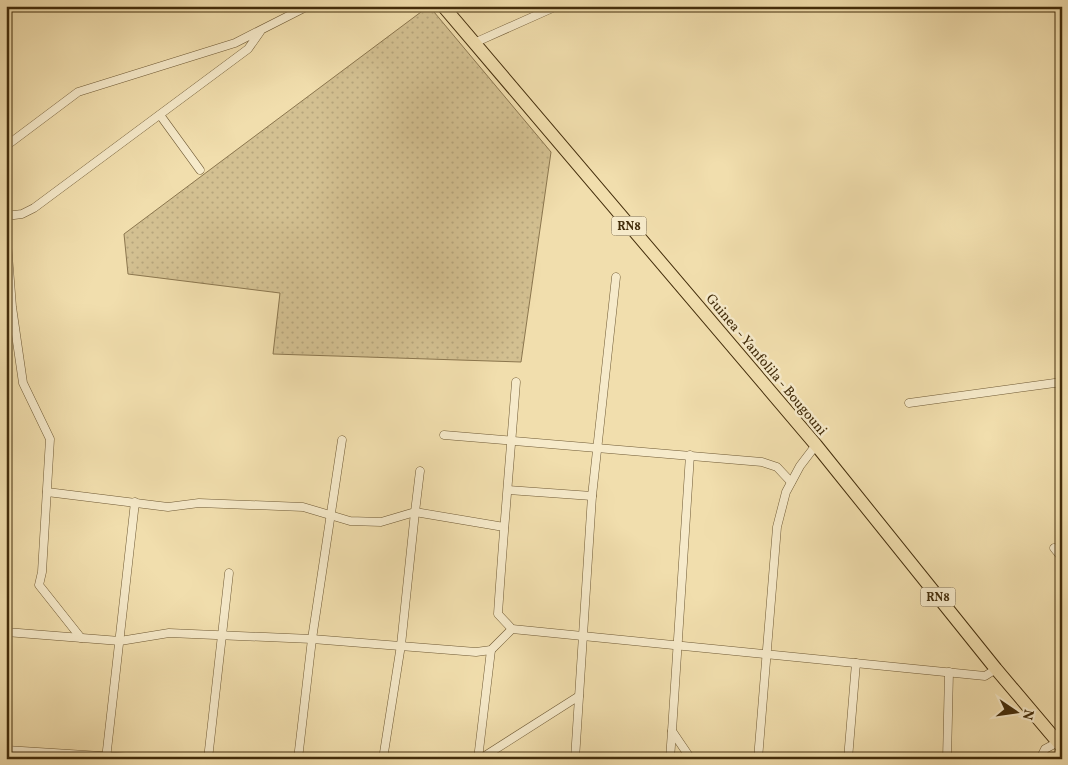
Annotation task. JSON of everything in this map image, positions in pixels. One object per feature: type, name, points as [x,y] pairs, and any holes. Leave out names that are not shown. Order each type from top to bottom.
[{"type":"main road","name":"Guinea - Yanfolila - Bougouni","points":[[443,6],[816,445],[996,669],[1060,743]]},
{"type":"street","points":[[6,146],[78,92],[235,43],[308,6]]},
{"type":"street","points":[[474,43],[558,6]]},
{"type":"street","points":[[6,216],[22,214],[34,208],[248,49],[261,30]]},
{"type":"street","points":[[160,114],[200,170]]},
{"type":"street","points":[[6,229],[12,307],[23,383],[50,439],[42,572],[39,585],[81,638]]},
{"type":"street","points":[[575,759],[592,496],[616,277]]},
{"type":"street","points":[[516,382],[498,614],[512,629],[985,676],[996,669]]},
{"type":"street","points":[[908,404],[1062,382]]},
{"type":"street","points":[[444,435],[762,462],[777,467],[791,482]]},
{"type":"street","points":[[298,759],[312,639],[342,440]]},
{"type":"street","points":[[758,759],[777,527],[786,492],[800,466],[816,445]]},
{"type":"street","points":[[670,759],[690,455]]},
{"type":"street","points":[[383,759],[401,646],[420,471]]},
{"type":"street","points":[[508,490],[592,496]]},
{"type":"street","points":[[47,492],[168,506],[199,503],[303,507],[350,521],[381,522],[415,512],[504,527]]},
{"type":"street","points":[[106,757],[135,502]]},
{"type":"street","points":[[1054,548],[1062,558]]},
{"type":"street","points":[[208,759],[229,573]]},
{"type":"street","points":[[6,632],[120,641],[170,633],[223,635],[312,639],[476,652],[491,650],[512,629]]},
{"type":"street","points":[[479,759],[491,650]]},
{"type":"street","points":[[848,759],[856,663]]},
{"type":"street","points":[[947,759],[949,672]]},
{"type":"street","points":[[479,759],[579,696]]},
{"type":"street","points":[[672,731],[691,759]]},
{"type":"street","points":[[1040,759],[1045,749],[1060,743]]},
{"type":"street","points":[[6,750],[149,759]]},
{"type":"shaded area","points":[[429,6],[551,152],[521,362],[273,354],[280,293],[128,274],[124,234]]}]
